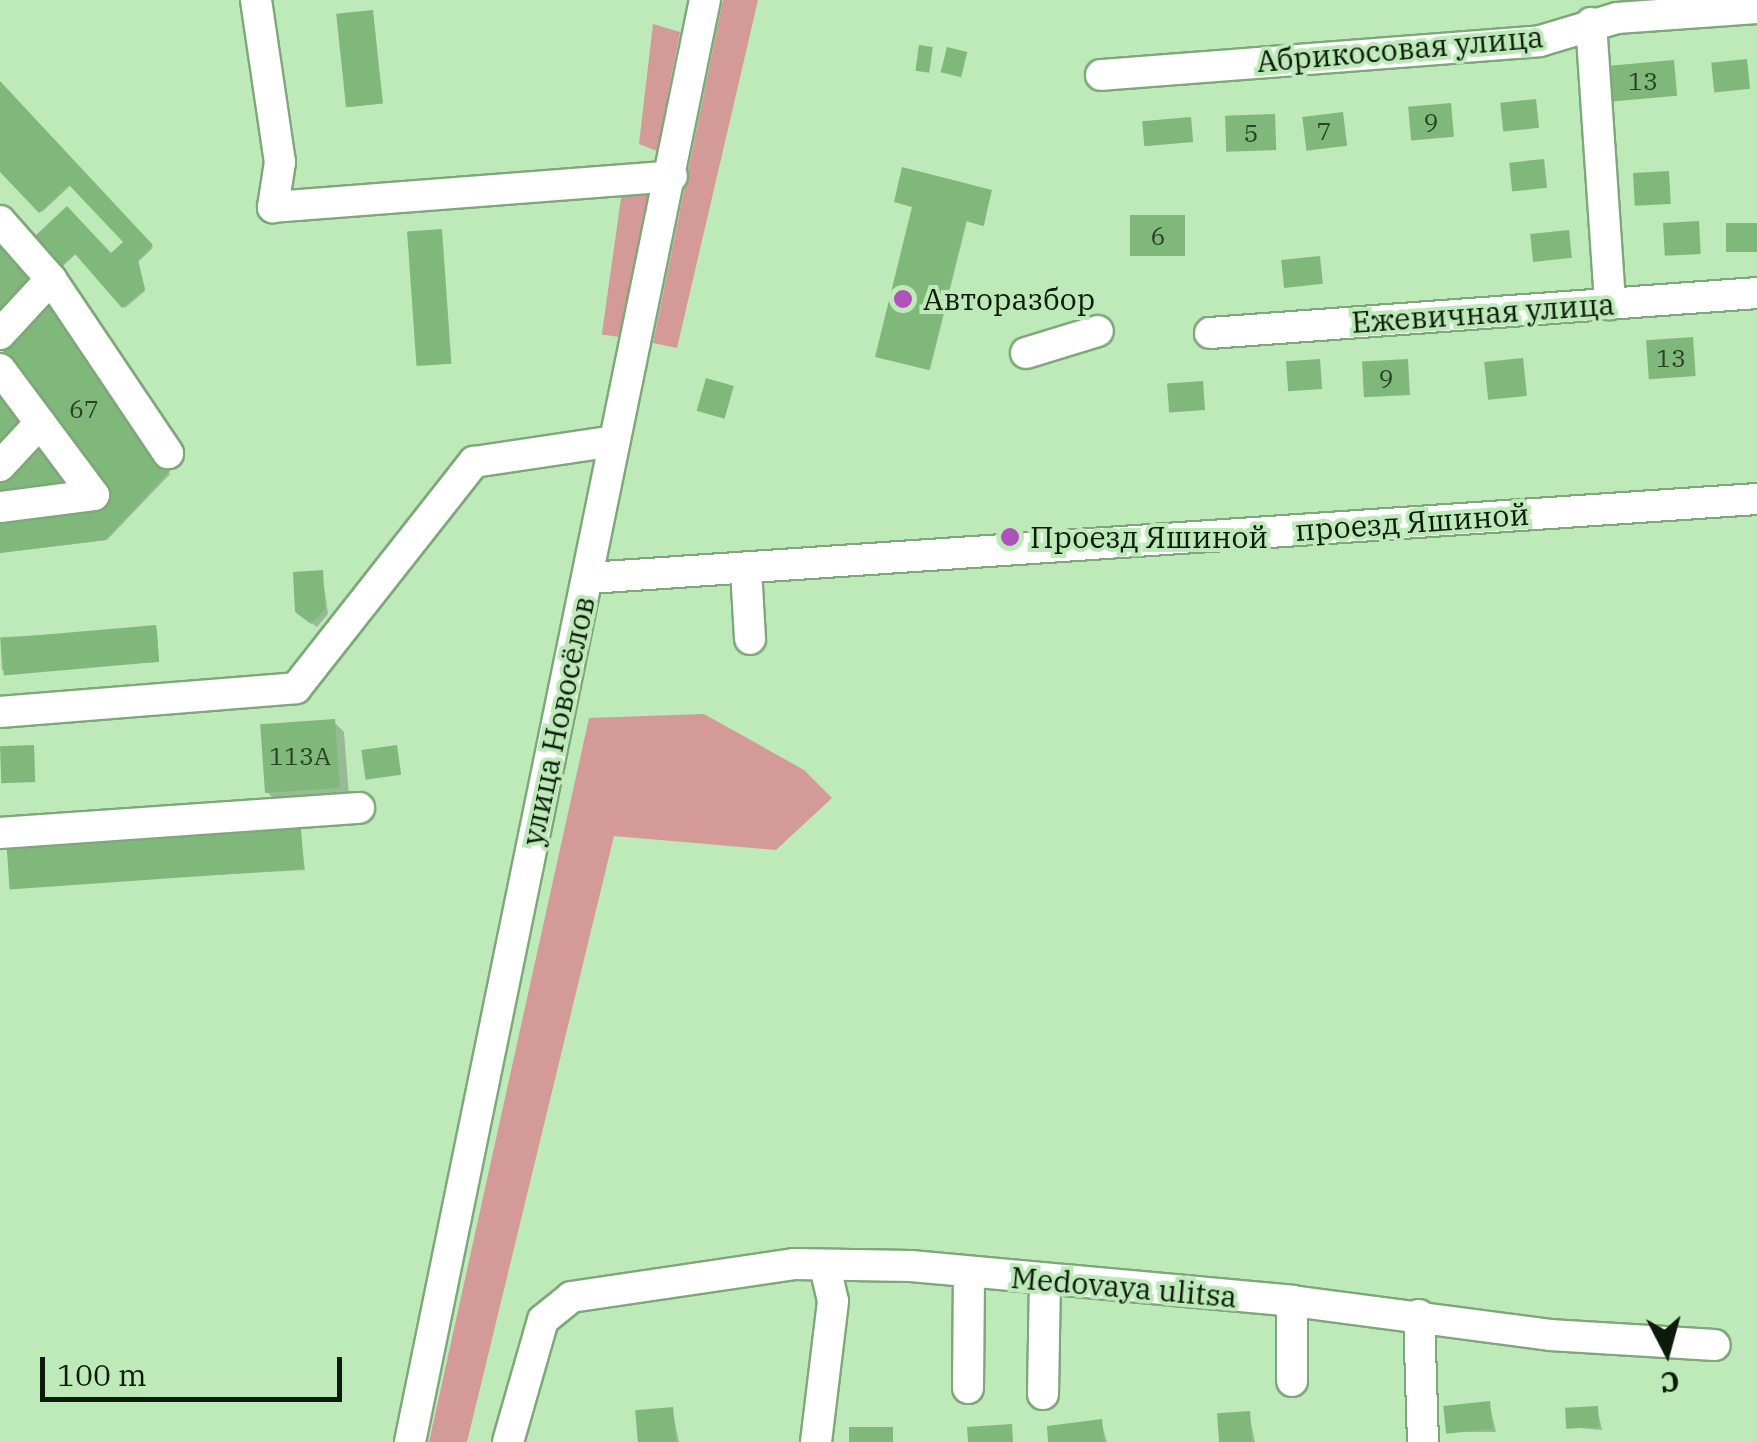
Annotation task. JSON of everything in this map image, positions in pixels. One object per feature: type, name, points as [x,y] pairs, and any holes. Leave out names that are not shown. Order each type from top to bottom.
[{"type":"street","points":[[256,0],[280,162],[273,206],[672,176]]},
{"type":"street","name":"улица Новосёлов","points":[[410,1442],[705,0]]},
{"type":"street","name":"Абрикосовая улица","points":[[1101,75],[1540,41],[1591,23],[1757,8]]},
{"type":"street","points":[[1591,23],[1610,304]]},
{"type":"street","points":[[0,221],[51,279],[168,453]]},
{"type":"street","points":[[0,334],[51,279]]},
{"type":"street","name":"Ежевичная улица","points":[[1210,333],[1757,293]]},
{"type":"street","points":[[1026,353],[1098,331]]},
{"type":"street","points":[[0,369],[94,495],[0,507]]},
{"type":"street","points":[[0,466],[40,422]]},
{"type":"street","points":[[0,712],[296,688],[474,462],[614,442]]},
{"type":"street","name":"проезд Яшиной","points":[[588,578],[1757,499]]},
{"type":"street","points":[[746,569],[750,639]]},
{"type":"street","points":[[0,834],[359,808]]},
{"type":"street","name":"Medovaya ulitsa","points":[[508,1442],[543,1320],[571,1298],[794,1264],[826,1270],[911,1266],[1292,1301],[1550,1335],[1715,1345]]},
{"type":"street","points":[[816,1442],[833,1302],[826,1270]]},
{"type":"street","points":[[968,1388],[969,1272]]},
{"type":"street","points":[[1043,1394],[1046,1281]]},
{"type":"street","points":[[1292,1301],[1292,1381]]},
{"type":"street","points":[[1419,1316],[1423,1442]]},
{"type":"shaded area","points":[[723,0],[758,0],[677,348],[653,343]]},
{"type":"shaded area","points":[[653,24],[680,32],[657,151],[639,144]]},
{"type":"shaded area","points":[[622,191],[649,195],[629,338],[602,335]]},
{"type":"shaded area","points":[[704,714],[804,770],[832,798],[776,850],[614,836],[467,1442],[429,1442],[589,718]]},
{"type":"building","points":[[373,10],[383,103],[346,107],[336,14]]},
{"type":"building","points":[[919,45],[933,47],[929,73],[915,71]]},
{"type":"building","points":[[947,47],[967,52],[961,77],[941,72]]},
{"type":"building","points":[[1747,59],[1750,89],[1714,93],[1711,63]]},
{"type":"building","points":[[1674,60],[1677,96],[1612,102],[1609,66]]},
{"type":"building","points":[[0,81],[153,245],[138,260],[145,289],[122,308],[75,254],[60,267],[33,238],[67,206],[111,253],[123,242],[69,185],[39,213],[0,172]]},
{"type":"building","points":[[1536,99],[1539,128],[1503,132],[1500,103]]},
{"type":"building","points":[[1451,103],[1454,137],[1411,141],[1408,107]]},
{"type":"building","points":[[1343,112],[1347,146],[1306,151],[1302,117]]},
{"type":"building","points":[[1275,114],[1276,150],[1226,152],[1225,116]]},
{"type":"building","points":[[1191,117],[1193,142],[1144,146],[1142,121]]},
{"type":"building","points":[[1544,159],[1547,188],[1512,191],[1509,163]]},
{"type":"building","points":[[902,167],[992,190],[983,226],[966,221],[929,370],[875,357],[912,207],[894,202]]},
{"type":"building","points":[[1669,171],[1671,204],[1635,206],[1633,173]]},
{"type":"building","points":[[1130,215],[1185,215],[1185,256],[1130,256]]},
{"type":"building","points":[[1699,221],[1701,254],[1665,256],[1663,223]]},
{"type":"building","points":[[1726,223],[1757,223],[1757,252],[1726,252]]},
{"type":"building","points":[[442,229],[451,364],[417,366],[407,231]]},
{"type":"building","points":[[1569,230],[1572,258],[1533,262],[1530,234]]},
{"type":"building","points":[[0,245],[37,276],[0,319]]},
{"type":"building","points":[[1320,256],[1323,284],[1284,288],[1281,260]]},
{"type":"building","points":[[46,302],[170,471],[105,540],[0,553],[0,521],[109,501],[0,347]]},
{"type":"building","points":[[1693,337],[1696,376],[1649,379],[1646,340]]},
{"type":"building","points":[[1523,358],[1527,396],[1488,400],[1484,362]]},
{"type":"building","points":[[1320,359],[1322,389],[1288,391],[1286,361]]},
{"type":"building","points":[[1408,359],[1410,395],[1364,397],[1362,361]]},
{"type":"building","points":[[706,378],[734,386],[725,419],[697,411]]},
{"type":"building","points":[[1203,381],[1205,410],[1169,412],[1167,384]]},
{"type":"building","points":[[0,385],[30,416],[0,451]]},
{"type":"building","points":[[37,441],[76,486],[0,502],[0,477]]},
{"type":"building","points":[[323,570],[325,609],[311,624],[295,612],[293,572]]},
{"type":"building","points":[[156,625],[159,662],[4,675],[1,639]]},
{"type":"building","points":[[335,719],[340,788],[265,793],[260,724]]},
{"type":"building","points":[[34,745],[35,782],[1,783],[0,746]]},
{"type":"building","points":[[397,745],[401,775],[366,780],[361,750]]},
{"type":"building","points":[[301,827],[304,869],[10,889],[7,848]]},
{"type":"building","points":[[1490,1401],[1493,1429],[1446,1434],[1443,1406]]},
{"type":"building","points":[[1598,1406],[1599,1427],[1566,1429],[1565,1408]]},
{"type":"building","points":[[673,1407],[676,1442],[638,1442],[635,1410]]},
{"type":"building","points":[[1250,1411],[1252,1442],[1219,1442],[1217,1413]]},
{"type":"building","points":[[1102,1419],[1104,1442],[1048,1442],[1047,1426]]},
{"type":"building","points":[[1012,1424],[1013,1442],[968,1442],[967,1427]]},
{"type":"building","points":[[849,1427],[893,1427],[893,1442],[849,1442]]},
{"type":"place","name":"Авторазбор","points":[[903,299]]},
{"type":"place","name":"Проезд Яшиной","points":[[1010,537]]}]
